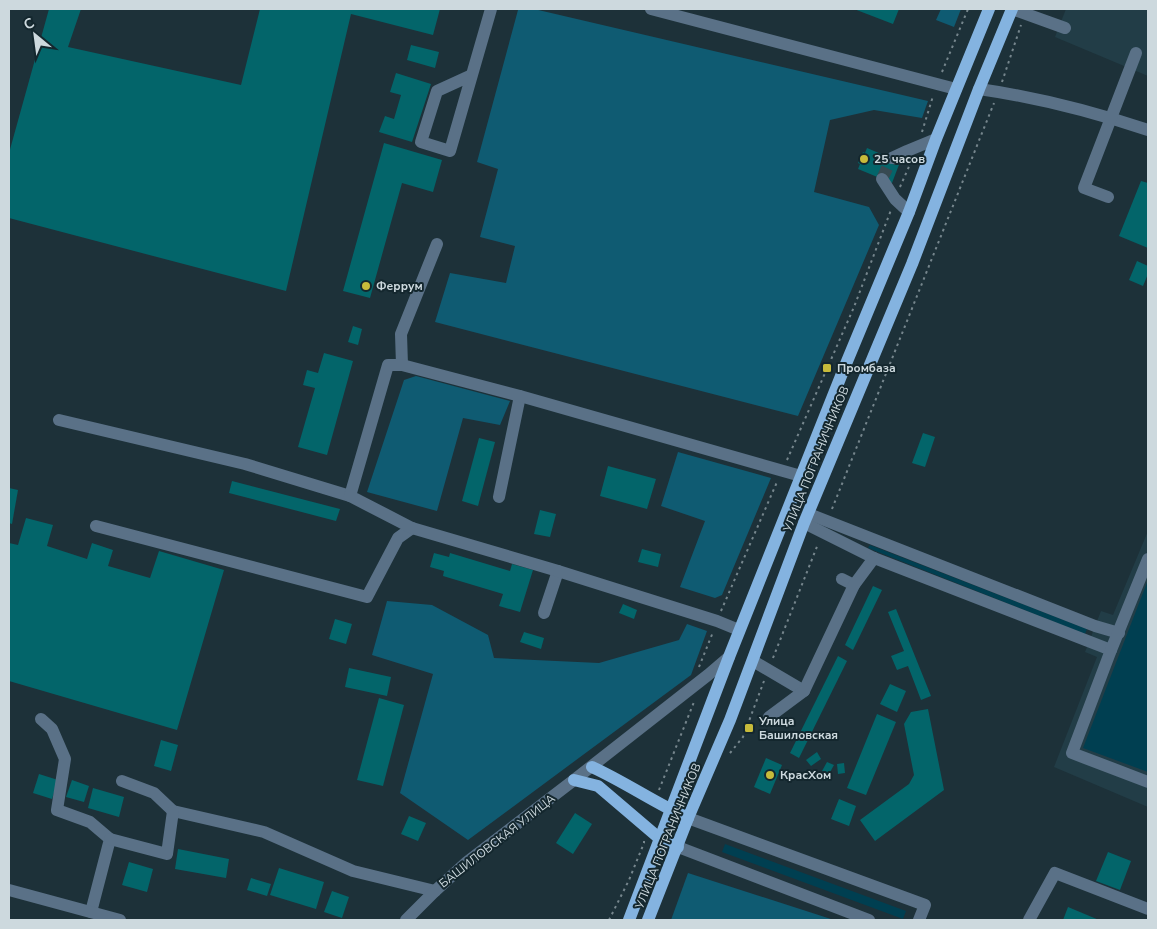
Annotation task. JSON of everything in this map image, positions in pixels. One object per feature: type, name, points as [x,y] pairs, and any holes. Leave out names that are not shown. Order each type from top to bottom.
[{"type":"main road","name":"УЛИЦА ПОГРАНИЧНИКОВ","points":[[629,920],[739,630],[909,212],[988,9]]},
{"type":"main road","name":"УЛИЦА ПОГРАНИЧНИКОВ","points":[[648,920],[688,818],[715,756],[806,518],[902,286],[1012,9]]},
{"type":"main road","points":[[882,278],[884,289],[887,292],[897,290],[902,286]]},
{"type":"main road","points":[[853,347],[861,338],[871,334],[876,338],[876,348]]},
{"type":"main road","points":[[592,767],[620,780],[670,810],[688,818]]},
{"type":"main road","points":[[574,780],[598,786],[659,838],[678,847]]},
{"type":"street","points":[[472,75],[437,90],[421,142],[450,151],[472,75],[491,9]]},
{"type":"street","points":[[651,9],[956,89]]},
{"type":"street","points":[[1012,9],[1065,28]]},
{"type":"street","points":[[1108,197],[1084,188],[1136,53]]},
{"type":"street","points":[[979,89],[1111,118],[1148,130]]},
{"type":"street","points":[[892,158],[936,139]]},
{"type":"street","points":[[882,179],[896,199],[909,212]]},
{"type":"street","points":[[402,365],[402,334],[437,244]]},
{"type":"street","points":[[350,496],[388,365],[402,365],[520,396],[801,476]]},
{"type":"street","points":[[499,497],[520,396]]},
{"type":"street","points":[[59,420],[245,464],[350,496],[412,528],[558,571],[717,621],[739,630]]},
{"type":"street","points":[[806,518],[1118,633]]},
{"type":"street","points":[[96,526],[367,597],[398,538],[412,528]]},
{"type":"street","points":[[825,526],[874,558],[1111,650]]},
{"type":"street","points":[[769,717],[804,690],[854,586],[874,558]]},
{"type":"street","points":[[1148,559],[1072,753],[1148,782]]},
{"type":"street","points":[[544,613],[558,571]]},
{"type":"street","points":[[842,579],[854,586]]},
{"type":"street","name":"БАШИЛОВСКАЯ УЛИЦА","points":[[406,920],[467,862],[592,767],[702,680],[729,656]]},
{"type":"street","points":[[752,661],[804,690]]},
{"type":"street","points":[[41,719],[52,729],[65,759],[57,810],[90,822],[110,839],[166,854],[173,811]]},
{"type":"street","points":[[122,781],[154,793],[173,811],[264,832],[353,871],[435,891]]},
{"type":"street","points":[[688,818],[925,905],[919,920]]},
{"type":"street","points":[[91,912],[110,839]]},
{"type":"street","points":[[678,847],[869,920]]},
{"type":"street","points":[[1029,920],[1055,873],[1148,909]]},
{"type":"street","points":[[9,890],[120,920]]},
{"type":"path","points":[[697,671],[854,307],[917,147],[937,85],[968,9]]},
{"type":"path","points":[[730,752],[743,737],[825,526],[999,92],[1025,14]]},
{"type":"shaded area","points":[[534,9],[928,101],[922,118],[874,110],[830,120],[814,192],[869,207],[879,225],[798,416],[435,322],[450,273],[506,283],[515,246],[480,237],[498,169],[477,162],[518,10]]},
{"type":"shaded area","points":[[941,9],[961,9],[954,27],[936,20]]},
{"type":"shaded area","points":[[1066,9],[1148,9],[1148,76],[1055,37]]},
{"type":"shaded area","points":[[416,376],[510,401],[500,425],[463,418],[437,511],[367,492],[404,380]]},
{"type":"shaded area","points":[[678,452],[771,478],[722,595],[715,598],[680,587],[705,521],[661,506]]},
{"type":"shaded area","points":[[1148,531],[1148,807],[1054,767],[1097,657],[1085,652],[1101,611],[1113,615]]},
{"type":"shaded area","points":[[870,545],[1087,629],[1085,634],[868,548]]},
{"type":"shaded area","points":[[1148,580],[1148,772],[1083,748]]},
{"type":"shaded area","points":[[387,601],[432,605],[488,635],[494,658],[599,663],[679,640],[687,624],[707,631],[691,675],[468,840],[400,793],[433,674],[372,655]]},
{"type":"shaded area","points":[[725,844],[906,911],[903,919],[722,852]]},
{"type":"shaded area","points":[[688,873],[834,920],[671,920]]},
{"type":"building","points":[[49,9],[81,9],[68,47],[241,85],[260,9],[440,9],[433,35],[351,14],[286,291],[9,218],[9,153]]},
{"type":"building","points":[[854,9],[899,9],[893,24]]},
{"type":"building","points":[[411,45],[439,52],[435,68],[407,60]]},
{"type":"building","points":[[396,73],[431,84],[412,142],[379,132],[385,116],[394,119],[401,95],[390,92]]},
{"type":"building","points":[[384,143],[442,160],[433,192],[402,183],[370,298],[343,291]]},
{"type":"building","points":[[867,148],[900,162],[892,183],[858,169],[860,164],[858,163]]},
{"type":"building","points":[[1141,181],[1148,183],[1148,248],[1119,236]]},
{"type":"building","points":[[1137,261],[1148,266],[1148,274],[1143,286],[1129,280]]},
{"type":"building","points":[[353,326],[362,329],[358,345],[348,342]]},
{"type":"building","points":[[324,353],[353,361],[327,455],[298,447],[315,388],[303,385],[307,370],[318,373]]},
{"type":"building","points":[[923,433],[935,437],[925,467],[912,463]]},
{"type":"building","points":[[479,438],[495,442],[478,506],[462,501]]},
{"type":"building","points":[[608,466],[656,479],[647,509],[600,496]]},
{"type":"building","points":[[232,481],[340,509],[336,521],[229,493]]},
{"type":"building","points":[[9,488],[18,490],[12,524],[9,523]]},
{"type":"building","points":[[540,510],[556,514],[550,537],[534,534]]},
{"type":"building","points":[[26,518],[53,525],[47,546],[87,559],[92,543],[113,550],[108,566],[150,578],[159,551],[224,570],[177,730],[9,681],[9,543],[18,545]]},
{"type":"building","points":[[642,549],[661,554],[658,567],[638,562]]},
{"type":"building","points":[[434,553],[449,557],[450,553],[510,571],[512,564],[533,570],[520,612],[499,606],[503,594],[443,576],[444,571],[430,567]]},
{"type":"building","points":[[873,586],[882,590],[853,650],[845,645]]},
{"type":"building","points":[[623,604],[637,610],[634,619],[619,613]]},
{"type":"building","points":[[896,609],[931,696],[921,700],[908,666],[897,670],[891,656],[904,651],[888,612]]},
{"type":"building","points":[[335,619],[352,624],[346,644],[329,639]]},
{"type":"building","points":[[524,632],[544,638],[541,649],[520,642]]},
{"type":"building","points":[[838,656],[847,661],[799,758],[790,753]]},
{"type":"building","points":[[349,668],[391,677],[387,696],[345,687]]},
{"type":"building","points":[[890,684],[906,691],[897,712],[880,704]]},
{"type":"building","points":[[379,698],[404,705],[383,786],[357,780]]},
{"type":"building","points":[[928,709],[944,790],[875,841],[860,820],[909,784],[914,775],[904,724],[911,712]]},
{"type":"building","points":[[877,714],[896,722],[866,795],[847,788]]},
{"type":"building","points":[[161,740],[178,745],[171,771],[154,766]]},
{"type":"building","points":[[817,752],[821,759],[811,766],[806,760]]},
{"type":"building","points":[[766,758],[782,765],[770,794],[754,787]]},
{"type":"building","points":[[827,762],[834,765],[829,774],[822,771]]},
{"type":"building","points":[[844,763],[845,773],[838,774],[837,764]]},
{"type":"building","points":[[39,774],[58,780],[52,799],[33,793]]},
{"type":"building","points":[[72,780],[89,786],[84,802],[66,797]]},
{"type":"building","points":[[93,788],[124,797],[119,817],[88,808]]},
{"type":"building","points":[[839,799],[856,806],[849,826],[831,819]]},
{"type":"building","points":[[575,813],[592,824],[573,854],[556,843]]},
{"type":"building","points":[[409,816],[426,823],[418,841],[401,834]]},
{"type":"building","points":[[178,849],[229,859],[226,878],[175,869]]},
{"type":"building","points":[[1108,852],[1131,861],[1120,890],[1096,881]]},
{"type":"building","points":[[129,862],[153,869],[147,892],[122,885]]},
{"type":"building","points":[[279,868],[324,882],[316,909],[270,895]]},
{"type":"building","points":[[251,878],[271,884],[267,896],[247,890]]},
{"type":"building","points":[[332,891],[349,897],[342,918],[324,912]]},
{"type":"building","points":[[1068,907],[1099,920],[1063,920]]},
{"type":"tunnel","points":[[882,179],[892,158]]},
{"type":"place","name":"25 часов","points":[[864,159]]},
{"type":"place","name":"Феррум","points":[[366,286]]},
{"type":"place","name":"Промбаза","points":[[827,368]]},
{"type":"place","name":"Улица Башиловская","points":[[749,728]]},
{"type":"place","name":"КрасХом","points":[[770,775]]}]
